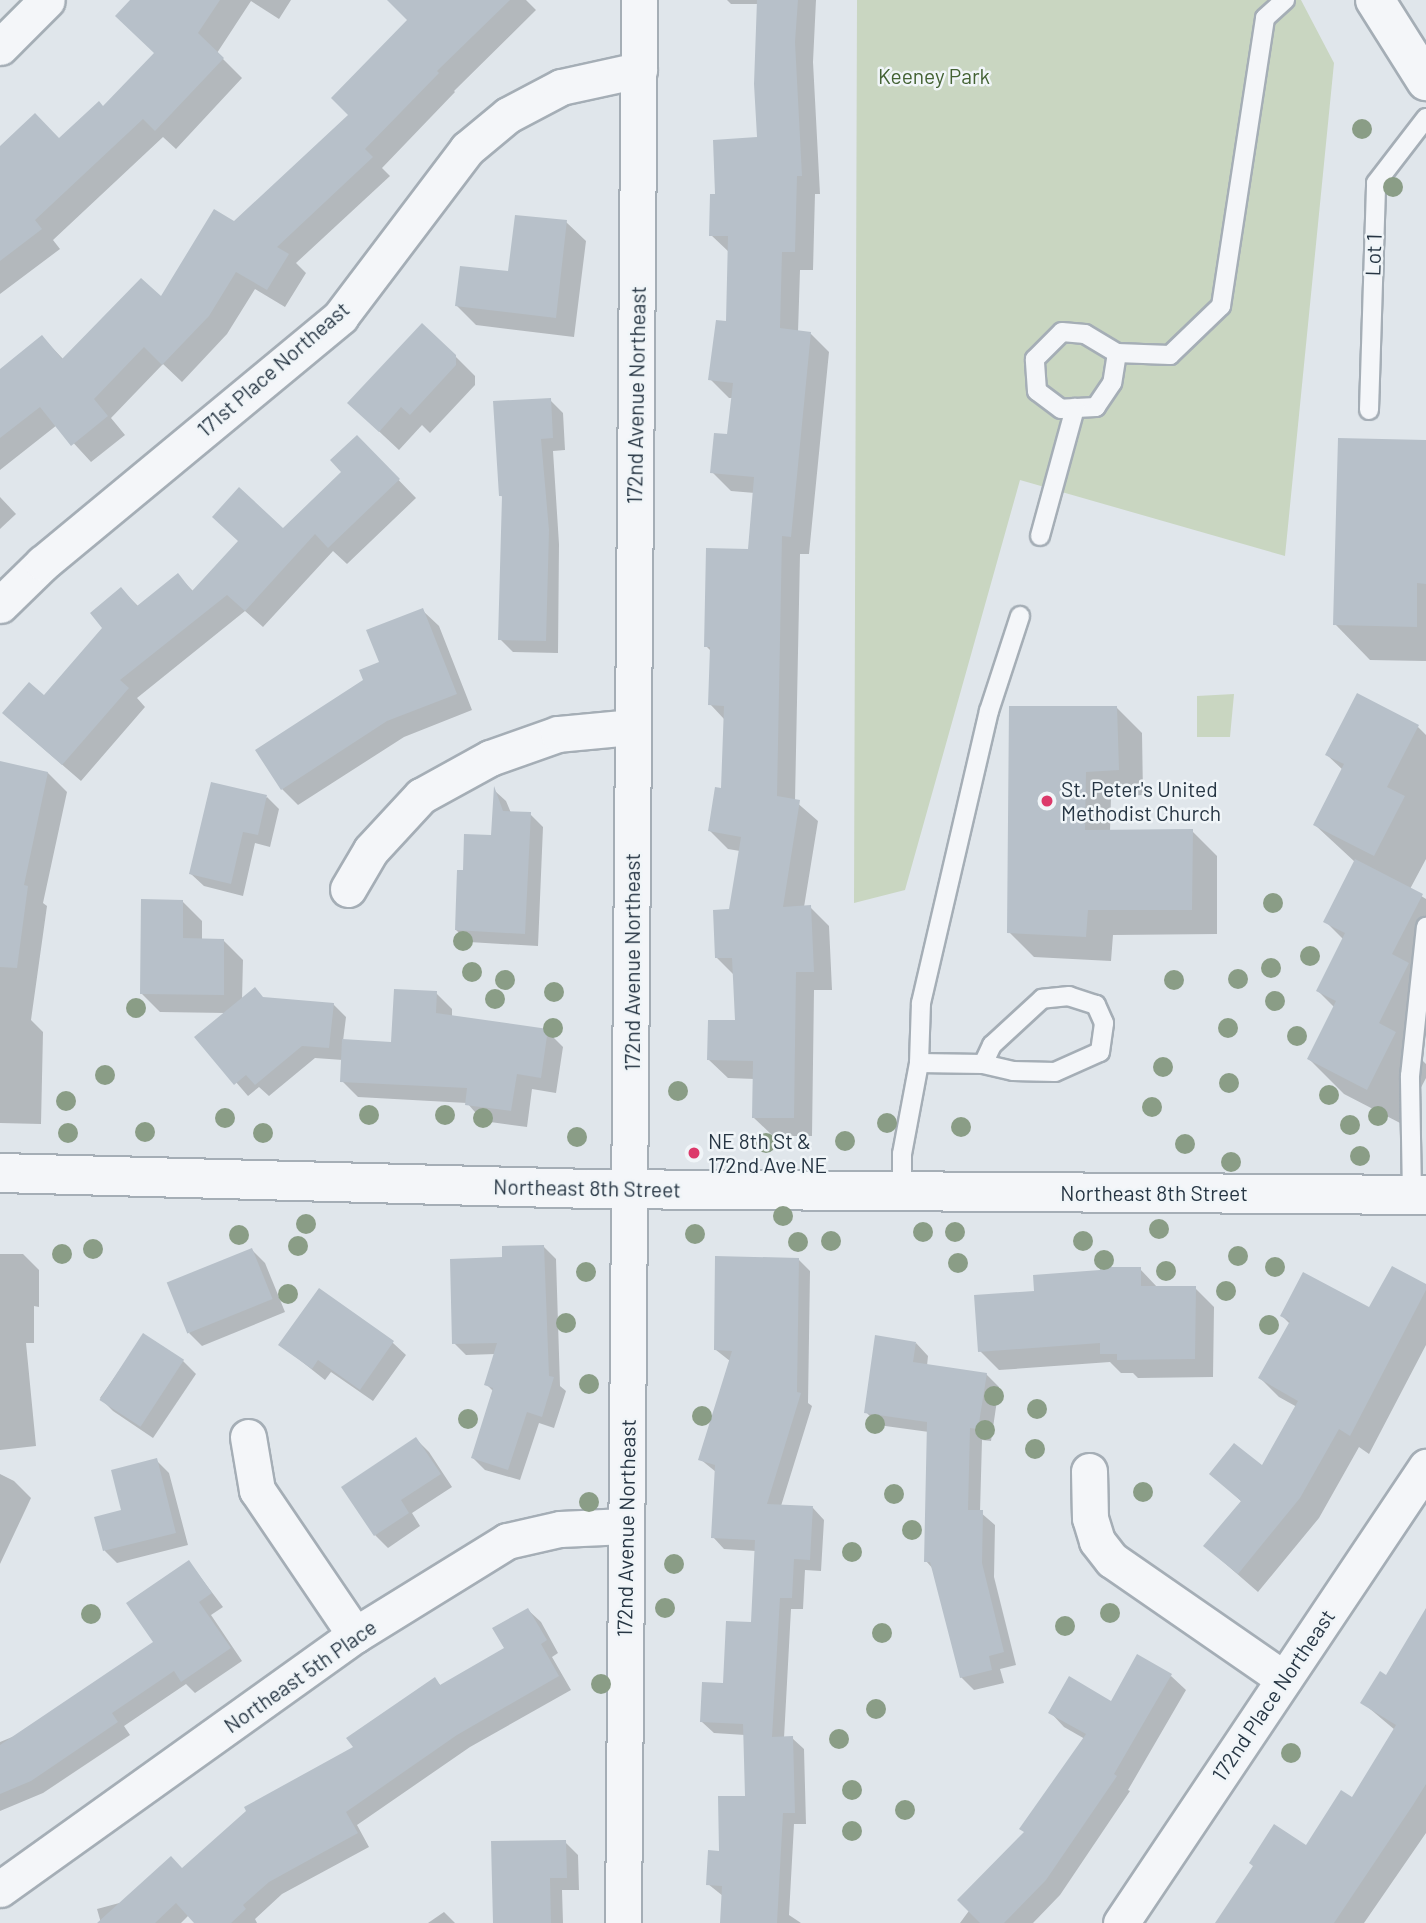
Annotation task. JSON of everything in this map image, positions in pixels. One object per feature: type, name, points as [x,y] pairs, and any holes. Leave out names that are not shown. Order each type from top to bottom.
[{"type":"street","points":[[0,47],[47,0]]},
{"type":"street","name":"172nd Avenue Northeast","points":[[623,1923],[639,0]]},
{"type":"street","points":[[1375,0],[1426,81]]},
{"type":"street","name":"171st Place Northeast","points":[[0,605],[43,563],[340,317],[467,149],[508,116],[561,88],[639,70]]},
{"type":"street","points":[[348,889],[371,850],[421,796],[490,758],[558,734],[632,727]]},
{"type":"street","name":"Northeast 8th Street","points":[[0,1173],[630,1189],[1419,1195]]},
{"type":"street","points":[[248,1437],[257,1490],[355,1635]]},
{"type":"street","name":"172nd Place Northeast","points":[[1121,1923],[1426,1467]]},
{"type":"street","points":[[1089,1471],[1090,1518],[1097,1541],[1112,1560],[1284,1679]]},
{"type":"street","name":"Northeast 5th Place","points":[[0,1889],[355,1635],[507,1541],[560,1529],[626,1526]]},
{"type":"lane","points":[[1117,353],[1112,383],[1096,407],[1061,409],[1037,391],[1035,359],[1062,331],[1085,334],[1117,353],[1170,355],[1221,306],[1265,18],[1285,0]]},
{"type":"lane","name":"Lot 1","points":[[1368,410],[1376,183],[1426,118]]},
{"type":"lane","points":[[1040,536],[1075,408]]},
{"type":"lane","points":[[902,1191],[902,1154],[919,1063],[921,1003],[989,711],[1020,616]]},
{"type":"lane","points":[[1419,1195],[1410,1076],[1426,927]]},
{"type":"lane","points":[[919,1063],[983,1064],[1013,1071],[1055,1072],[1100,1052],[1104,1023],[1096,1005],[1069,996],[1042,999],[992,1045],[983,1064]]},
{"type":"green space","name":"Keeney Park","points":[[857,0],[1301,0],[1334,63],[1285,556],[1020,480],[905,890],[854,903]]},
{"type":"green space","points":[[1234,694],[1230,737],[1197,737],[1197,696]]},
{"type":"building","points":[[130,0],[220,0],[198,33],[224,58],[155,131],[143,119],[35,220],[42,229],[0,261],[0,146],[35,113],[59,138],[99,101],[103,106],[154,53],[115,16]]},
{"type":"building","points":[[387,0],[510,0],[437,71],[439,73],[365,149],[373,157],[277,247],[289,254],[267,290],[236,272],[209,316],[162,365],[144,347],[94,399],[108,416],[71,446],[40,407],[0,438],[0,369],[42,335],[62,359],[141,278],[161,296],[214,209],[234,221],[348,115],[331,98],[407,20]]},
{"type":"building","points":[[757,0],[798,0],[795,42],[802,176],[797,176],[795,252],[782,252],[780,328],[811,332],[791,537],[782,536],[777,796],[800,800],[783,907],[811,905],[814,972],[796,972],[794,1118],[752,1118],[753,1061],[707,1060],[708,1020],[735,1020],[732,958],[715,958],[713,910],[729,909],[741,837],[708,831],[715,787],[721,788],[724,706],[708,705],[710,647],[704,647],[706,548],[748,549],[754,477],[710,473],[714,433],[727,434],[733,383],[708,380],[716,320],[726,321],[728,236],[709,236],[710,194],[715,194],[713,140],[757,137],[754,84]]},
{"type":"building","points":[[515,215],[567,220],[556,318],[455,306],[460,266],[508,271]]},
{"type":"building","points":[[422,323],[456,355],[456,365],[410,415],[401,407],[379,432],[347,403]]},
{"type":"building","points":[[551,398],[553,438],[541,439],[549,530],[546,641],[498,640],[502,496],[499,496],[493,401]]},
{"type":"building","points":[[357,435],[400,479],[328,548],[315,534],[245,611],[227,595],[120,680],[129,688],[62,765],[2,713],[29,682],[44,695],[102,628],[90,613],[121,587],[137,606],[178,573],[192,591],[238,541],[212,517],[239,487],[283,528],[341,472],[330,460]]},
{"type":"building","points":[[1338,438],[1426,440],[1426,584],[1417,583],[1417,627],[1333,625]]},
{"type":"building","points":[[423,608],[457,694],[387,721],[281,790],[255,750],[363,680],[359,670],[379,662],[366,630]]},
{"type":"building","points":[[1357,693],[1419,725],[1387,787],[1405,796],[1374,856],[1313,825],[1344,764],[1325,755]]},
{"type":"building","name":"St. Peter's United Methodist Church","points":[[1009,706],[1117,706],[1119,770],[1086,772],[1085,830],[1193,829],[1192,910],[1088,910],[1086,937],[1007,933]]},
{"type":"building","points":[[0,761],[48,772],[24,885],[28,886],[17,968],[0,967]]},
{"type":"building","points":[[211,782],[267,795],[258,835],[243,832],[231,884],[189,874]]},
{"type":"building","points":[[494,786],[503,811],[531,812],[525,934],[455,930],[457,870],[463,870],[464,834],[491,835]]},
{"type":"building","points":[[1355,859],[1423,894],[1392,954],[1409,963],[1379,1023],[1396,1032],[1367,1090],[1307,1059],[1336,1001],[1316,991],[1345,933],[1323,922]]},
{"type":"building","points":[[141,899],[183,900],[183,938],[224,939],[224,995],[140,994]]},
{"type":"building","points":[[255,987],[263,997],[334,1003],[329,1048],[302,1046],[255,1085],[246,1075],[234,1085],[194,1037]]},
{"type":"building","points":[[394,989],[437,991],[436,1013],[548,1029],[541,1078],[517,1074],[511,1111],[465,1105],[467,1088],[340,1082],[342,1039],[391,1042]]},
{"type":"building","points":[[544,1245],[549,1376],[554,1377],[542,1417],[527,1412],[508,1470],[471,1458],[493,1388],[484,1385],[497,1343],[452,1344],[450,1259],[502,1257],[502,1246]]},
{"type":"building","points":[[252,1248],[273,1299],[187,1333],[167,1282]]},
{"type":"building","points":[[715,1256],[799,1258],[797,1392],[801,1393],[767,1504],[813,1506],[810,1560],[794,1559],[792,1598],[780,1598],[772,1737],[793,1736],[795,1813],[783,1813],[777,1923],[720,1923],[722,1886],[706,1885],[708,1850],[719,1851],[718,1796],[745,1796],[743,1724],[700,1722],[702,1682],[723,1683],[726,1621],[751,1622],[755,1540],[711,1538],[715,1465],[698,1460],[732,1351],[714,1350]]},
{"type":"building","points":[[1392,1266],[1426,1284],[1426,1290],[1350,1436],[1339,1429],[1300,1498],[1238,1574],[1203,1546],[1241,1501],[1209,1474],[1234,1443],[1262,1465],[1298,1401],[1258,1378],[1290,1321],[1280,1316],[1303,1272],[1369,1307]]},
{"type":"building","points":[[1100,1267],[1141,1267],[1141,1286],[1196,1286],[1195,1359],[1117,1360],[1117,1354],[1100,1354],[1100,1343],[978,1352],[974,1295],[1034,1291],[1033,1275],[1100,1270]]},
{"type":"building","points":[[319,1288],[394,1341],[360,1390],[318,1360],[312,1369],[278,1345]]},
{"type":"building","points":[[143,1333],[184,1360],[141,1427],[99,1400]]},
{"type":"building","points":[[875,1335],[916,1342],[913,1362],[987,1373],[978,1429],[970,1428],[968,1510],[983,1510],[982,1563],[1004,1652],[989,1656],[992,1670],[960,1678],[930,1562],[924,1562],[927,1422],[864,1413]]},
{"type":"building","points":[[416,1437],[441,1474],[401,1500],[409,1513],[374,1536],[341,1487]]},
{"type":"building","points":[[157,1458],[176,1533],[103,1551],[94,1517],[121,1510],[111,1470]]},
{"type":"building","points":[[189,1560],[212,1593],[199,1602],[231,1648],[181,1682],[174,1671],[112,1713],[118,1722],[31,1781],[0,1794],[0,1745],[153,1642],[126,1603]]},
{"type":"building","points":[[528,1608],[547,1640],[541,1644],[559,1676],[457,1735],[346,1812],[358,1833],[269,1882],[243,1905],[246,1909],[231,1923],[194,1923],[176,1903],[155,1923],[97,1923],[171,1856],[182,1868],[246,1811],[244,1807],[353,1747],[346,1738],[435,1677],[440,1685],[504,1648],[492,1628]]},
{"type":"building","points":[[1426,1608],[1426,1784],[1334,1923],[1215,1923],[1253,1866],[1249,1863],[1274,1824],[1306,1845],[1341,1790],[1352,1797],[1396,1725],[1360,1703],[1380,1671],[1386,1675]]},
{"type":"building","points":[[1137,1654],[1172,1674],[1114,1774],[1117,1776],[1046,1880],[1004,1923],[980,1923],[957,1900],[1024,1832],[1019,1829],[1086,1734],[1048,1713],[1069,1676],[1111,1701]]},
{"type":"building","points":[[566,1840],[567,1878],[550,1878],[551,1923],[493,1923],[491,1841]]},
{"type":"place","name":"St. Peter's United Methodist Church","points":[[1047,801]]},
{"type":"place","name":"NE 8th St & 172nd Ave NE","points":[[694,1153]]}]
